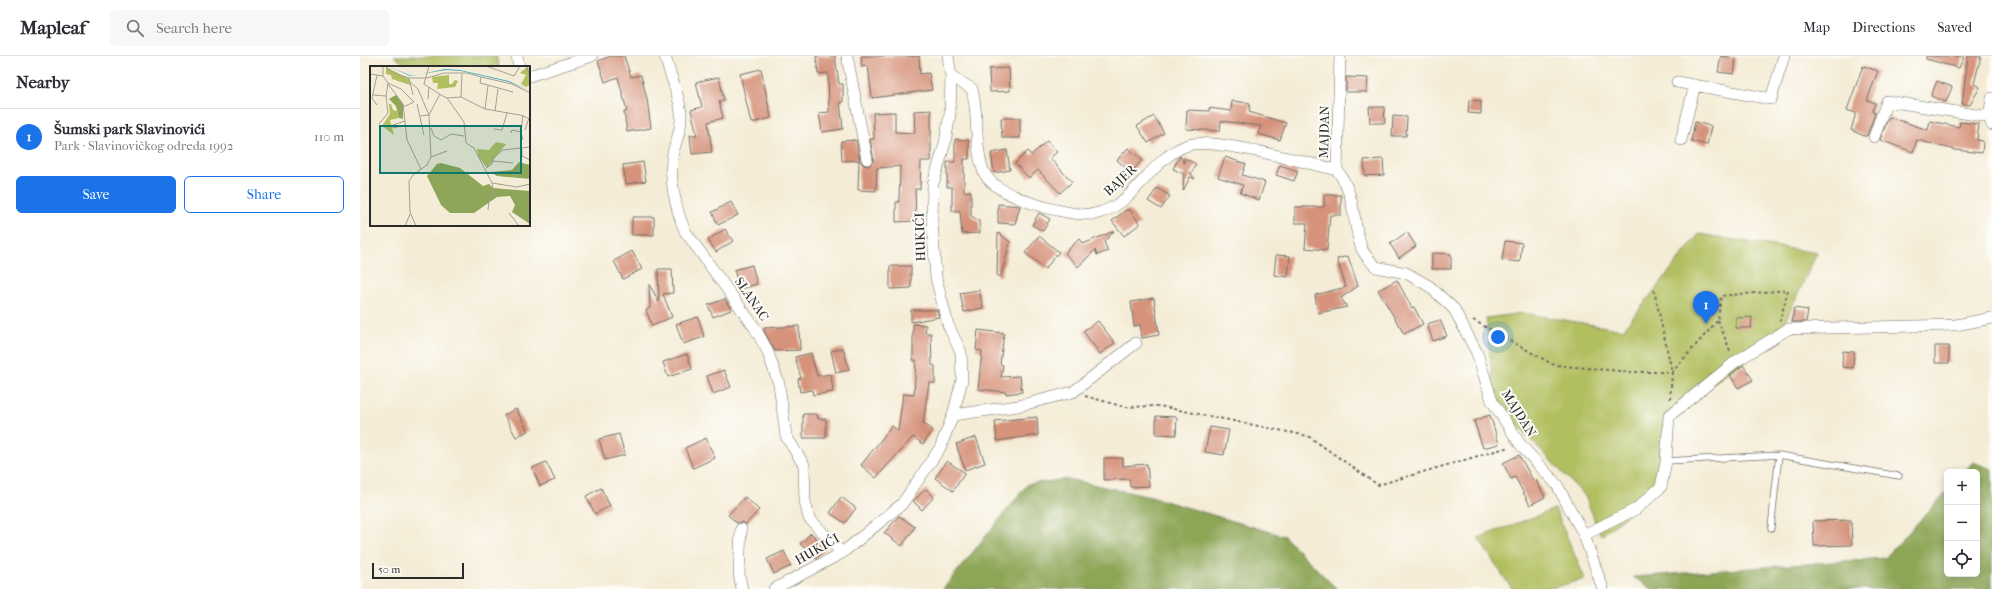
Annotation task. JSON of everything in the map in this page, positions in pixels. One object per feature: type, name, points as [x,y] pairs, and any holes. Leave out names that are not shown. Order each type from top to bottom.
[{"type":"street","points":[[517,56],[519,66]]},
{"type":"street","points":[[530,76],[592,56]]},
{"type":"street","name":"SLANAC","points":[[665,56],[681,112],[681,125],[673,160],[674,201],[678,215],[685,231],[755,328],[767,350],[779,384],[786,436],[804,465],[805,501],[809,518],[842,553]]},
{"type":"street","points":[[847,56],[867,159]]},
{"type":"street","name":"HUKIĆI","points":[[774,589],[842,553],[902,504],[940,448],[953,415],[962,380],[961,352],[948,325],[936,278],[932,220],[933,184],[945,143],[950,114],[951,76],[948,56]]},
{"type":"street","name":"MAJDAN","points":[[1340,56],[1337,170],[1346,183],[1355,212],[1361,248],[1376,267],[1406,272],[1429,286],[1454,309],[1477,353],[1492,401],[1520,444],[1557,485],[1584,535],[1603,589]]},
{"type":"street","points":[[1677,82],[1771,99],[1784,56]]},
{"type":"street","name":"BAJER","points":[[951,76],[972,89],[975,101],[977,142],[983,172],[1001,191],[1023,201],[1074,214],[1106,211],[1122,201],[1165,158],[1188,145],[1212,144],[1337,170]]},
{"type":"street","points":[[1681,140],[1695,85]]},
{"type":"street","points":[[1874,137],[1887,101],[1991,121],[1992,98]]},
{"type":"street","points":[[1584,535],[1636,509],[1661,487],[1666,461],[1669,416],[1735,362],[1788,329],[1956,325],[1992,318]]},
{"type":"street","points":[[953,415],[1018,406],[1073,392],[1136,343]]},
{"type":"street","points":[[741,529],[739,574],[742,589]]},
{"type":"lane","points":[[1666,461],[1779,455],[1899,476]]},
{"type":"lane","points":[[1771,528],[1779,455]]},
{"type":"path","points":[[1654,290],[1672,372],[1669,416]]},
{"type":"path","points":[[1735,362],[1718,320],[1721,296],[1788,290],[1775,338]]},
{"type":"path","points":[[1454,309],[1554,365],[1630,372],[1672,372],[1718,320]]},
{"type":"path","points":[[1073,392],[1125,407],[1159,406],[1308,436],[1378,485],[1520,444]]},
{"type":"green space","points":[[394,56],[496,56],[499,66],[407,66]]},
{"type":"green space","points":[[1699,234],[1817,253],[1776,341],[1667,414],[1657,491],[1601,536],[1585,496],[1495,403],[1486,318],[1523,313],[1623,330]]},
{"type":"green space","points":[[1973,462],[1992,469],[1992,589],[1652,589],[1633,577],[1885,558],[1944,494],[1944,577],[1980,577],[1980,469],[1967,469]]},
{"type":"green space","points":[[1068,479],[1155,498],[1284,536],[1337,589],[943,589],[1028,484]]},
{"type":"green space","points":[[1555,509],[1585,579],[1547,589],[1512,589],[1478,538]]},
{"type":"building","points":[[611,56],[624,56],[631,77],[641,75],[647,99],[651,128],[627,132],[624,112],[627,111],[618,77],[605,82],[598,61]]},
{"type":"building","points":[[816,56],[835,56],[839,84],[843,84],[843,102],[840,102],[843,129],[822,132],[819,113],[829,112],[828,73],[818,74]]},
{"type":"building","points":[[861,56],[919,56],[920,74],[929,73],[932,90],[872,98],[868,66],[862,67]]},
{"type":"building","points":[[1721,56],[1736,58],[1734,74],[1718,72]]},
{"type":"building","points":[[1926,56],[1964,56],[1959,68],[1926,59]]},
{"type":"building","points":[[1968,56],[1981,56],[1974,84],[1980,87],[1970,105],[1962,104]]},
{"type":"building","points":[[1863,66],[1878,71],[1867,100],[1875,103],[1872,112],[1875,113],[1867,136],[1851,130],[1856,113],[1847,110]]},
{"type":"building","points":[[1009,68],[1010,91],[990,92],[989,69]]},
{"type":"building","points":[[761,69],[771,118],[751,123],[740,74]]},
{"type":"building","points":[[719,77],[724,100],[719,101],[723,118],[708,122],[712,152],[692,154],[690,135],[697,135],[691,110],[702,107],[696,82]]},
{"type":"building","points":[[1346,77],[1368,78],[1367,92],[1346,92]]},
{"type":"building","points":[[1937,81],[1952,87],[1946,102],[1931,96]]},
{"type":"building","points":[[1469,100],[1481,101],[1481,114],[1468,113]]},
{"type":"building","points":[[1232,101],[1250,103],[1249,112],[1286,123],[1280,140],[1258,134],[1261,126],[1221,121],[1220,131],[1186,129],[1187,110],[1209,111],[1209,108],[1231,111]]},
{"type":"building","points":[[1369,107],[1384,107],[1385,123],[1370,123]]},
{"type":"building","points":[[931,110],[931,161],[921,161],[920,189],[915,189],[916,221],[896,222],[896,202],[899,202],[900,166],[877,168],[876,191],[858,190],[859,160],[842,161],[841,141],[856,140],[860,161],[864,165],[869,166],[874,161],[870,139],[874,139],[873,113],[895,112],[895,132],[915,133],[914,111]]},
{"type":"building","points":[[1154,116],[1164,133],[1148,143],[1137,126]]},
{"type":"building","points":[[1393,116],[1407,117],[1406,136],[1392,136]]},
{"type":"building","points":[[1889,117],[1928,130],[1930,121],[1959,127],[1960,122],[1979,124],[1977,140],[1983,141],[1982,153],[1956,150],[1917,140],[1913,152],[1880,140]]},
{"type":"building","points":[[1001,118],[1020,118],[1020,138],[1002,138]]},
{"type":"building","points":[[1695,122],[1711,126],[1707,145],[1691,141]]},
{"type":"building","points":[[955,139],[969,140],[969,159],[964,159],[964,192],[971,191],[971,216],[979,221],[980,233],[962,234],[960,211],[952,211],[952,187],[947,187],[947,162],[955,162]]},
{"type":"building","points":[[1047,141],[1057,152],[1050,158],[1072,182],[1060,193],[1038,170],[1029,178],[1015,163],[1028,151],[1031,155]]},
{"type":"building","points":[[1128,148],[1142,160],[1131,173],[1117,160]]},
{"type":"building","points":[[1007,150],[1010,170],[994,173],[991,153]]},
{"type":"building","points":[[1180,156],[1184,163],[1184,158],[1196,164],[1191,174],[1195,179],[1190,177],[1183,191],[1184,174],[1173,169]]},
{"type":"building","points":[[1225,157],[1246,164],[1242,175],[1265,182],[1259,200],[1240,193],[1243,185],[1218,177]]},
{"type":"building","points":[[1383,159],[1384,175],[1365,176],[1364,160]]},
{"type":"building","points":[[643,162],[646,181],[626,184],[623,165]]},
{"type":"building","points":[[1280,165],[1298,171],[1294,181],[1276,175]]},
{"type":"building","points":[[1157,188],[1170,196],[1161,209],[1148,201]]},
{"type":"building","points":[[1324,195],[1341,195],[1341,215],[1330,215],[1327,250],[1305,248],[1307,223],[1295,223],[1295,207],[1324,207]]},
{"type":"building","points":[[731,202],[738,215],[718,225],[712,212]]},
{"type":"building","points":[[998,204],[1020,206],[1015,224],[998,223]]},
{"type":"building","points":[[1126,210],[1130,210],[1140,224],[1124,236],[1112,221]]},
{"type":"building","points":[[1039,213],[1050,219],[1043,231],[1032,225]]},
{"type":"building","points":[[632,217],[654,217],[654,235],[632,235]]},
{"type":"building","points":[[725,229],[733,241],[716,252],[708,240]]},
{"type":"building","points":[[1114,231],[1104,242],[1108,251],[1097,255],[1095,250],[1078,267],[1065,253],[1079,239],[1083,244]]},
{"type":"building","points":[[1407,232],[1416,246],[1399,258],[1390,244]]},
{"type":"building","points":[[998,233],[1010,242],[1001,276],[997,276]]},
{"type":"building","points":[[1039,236],[1059,252],[1045,269],[1025,253]]},
{"type":"building","points":[[1505,241],[1522,243],[1520,262],[1502,260]]},
{"type":"building","points":[[632,251],[642,269],[623,279],[614,261]]},
{"type":"building","points":[[1432,253],[1451,254],[1451,269],[1432,269]]},
{"type":"building","points":[[1276,255],[1290,256],[1288,277],[1274,275]]},
{"type":"building","points":[[1348,256],[1358,286],[1341,298],[1347,307],[1318,313],[1315,295],[1346,287],[1337,259]]},
{"type":"building","points":[[752,265],[757,284],[740,289],[734,270]]},
{"type":"building","points":[[890,266],[911,266],[911,288],[890,289]]},
{"type":"building","points":[[658,269],[672,269],[673,293],[663,294],[672,317],[652,326],[646,310],[650,308],[649,284],[659,302]]},
{"type":"building","points":[[1397,280],[1412,308],[1414,307],[1423,324],[1404,334],[1378,290]]},
{"type":"building","points":[[979,290],[983,308],[964,312],[960,293]]},
{"type":"building","points":[[1154,298],[1159,335],[1142,338],[1140,325],[1134,326],[1131,302]]},
{"type":"building","points":[[725,299],[731,310],[713,317],[708,305]]},
{"type":"building","points":[[1794,308],[1808,310],[1806,322],[1792,322]]},
{"type":"building","points":[[911,310],[937,310],[939,317],[911,322]]},
{"type":"building","points":[[698,317],[704,337],[683,344],[676,324]]},
{"type":"building","points":[[1752,317],[1751,328],[1736,328],[1736,318]]},
{"type":"building","points":[[1440,320],[1447,336],[1433,341],[1427,324]]},
{"type":"building","points":[[1098,321],[1115,343],[1100,354],[1083,331]]},
{"type":"building","points":[[913,324],[926,325],[925,333],[931,333],[932,365],[935,366],[935,383],[929,383],[923,423],[933,430],[923,444],[913,437],[876,478],[861,465],[892,426],[898,431],[903,394],[914,395],[916,360],[913,360]]},
{"type":"building","points":[[799,326],[800,350],[775,351],[764,331],[764,328]]},
{"type":"building","points":[[978,330],[1004,333],[1000,364],[1003,365],[1001,377],[1020,376],[1022,392],[1006,394],[1006,392],[978,389],[982,351],[976,350]]},
{"type":"building","points":[[1935,346],[1949,346],[1949,363],[1935,363]]},
{"type":"building","points":[[843,348],[849,370],[836,373],[831,351]]},
{"type":"building","points":[[1843,351],[1854,352],[1853,368],[1842,367]]},
{"type":"building","points":[[811,353],[817,376],[831,374],[833,392],[813,395],[812,390],[800,392],[798,379],[801,378],[795,357]]},
{"type":"building","points":[[687,354],[692,369],[668,377],[663,362]]},
{"type":"building","points":[[1743,365],[1753,380],[1738,388],[1730,375]]},
{"type":"building","points":[[724,370],[731,387],[713,394],[707,376]]},
{"type":"building","points":[[516,409],[528,431],[516,437],[504,415]]},
{"type":"building","points":[[803,414],[817,414],[818,419],[826,419],[826,438],[803,438]]},
{"type":"building","points":[[1490,415],[1499,444],[1483,448],[1474,421]]},
{"type":"building","points":[[1156,416],[1177,417],[1176,435],[1156,434]]},
{"type":"building","points":[[1037,417],[1038,435],[997,441],[995,421]]},
{"type":"building","points":[[1210,427],[1229,430],[1224,455],[1205,452]]},
{"type":"building","points":[[619,434],[625,455],[605,460],[599,439]]},
{"type":"building","points":[[976,437],[985,463],[965,470],[956,444]]},
{"type":"building","points":[[706,438],[715,458],[693,468],[685,448]]},
{"type":"building","points":[[1519,455],[1534,482],[1536,480],[1545,497],[1530,505],[1515,477],[1511,479],[1503,463]]},
{"type":"building","points":[[1104,458],[1123,458],[1123,466],[1147,464],[1149,486],[1130,487],[1129,479],[1104,480]]},
{"type":"building","points":[[947,461],[965,473],[953,491],[935,478]]},
{"type":"building","points":[[546,462],[555,480],[540,486],[532,468]]},
{"type":"building","points":[[601,488],[610,506],[595,514],[586,496]]},
{"type":"building","points":[[926,489],[934,497],[922,510],[913,501]]},
{"type":"building","points":[[745,497],[759,510],[746,524],[742,522],[737,523],[728,515]]},
{"type":"building","points":[[841,497],[856,508],[845,523],[830,513]]},
{"type":"building","points":[[899,516],[915,527],[902,546],[884,533]]},
{"type":"building","points":[[1851,520],[1852,545],[1814,546],[1813,521]]},
{"type":"building","points":[[811,533],[826,548],[816,559],[800,544]]},
{"type":"building","points":[[784,551],[791,566],[774,574],[767,559]]},
{"type":"place","name":"Šumski park Slavinovići","points":[[1706,324]]}]
